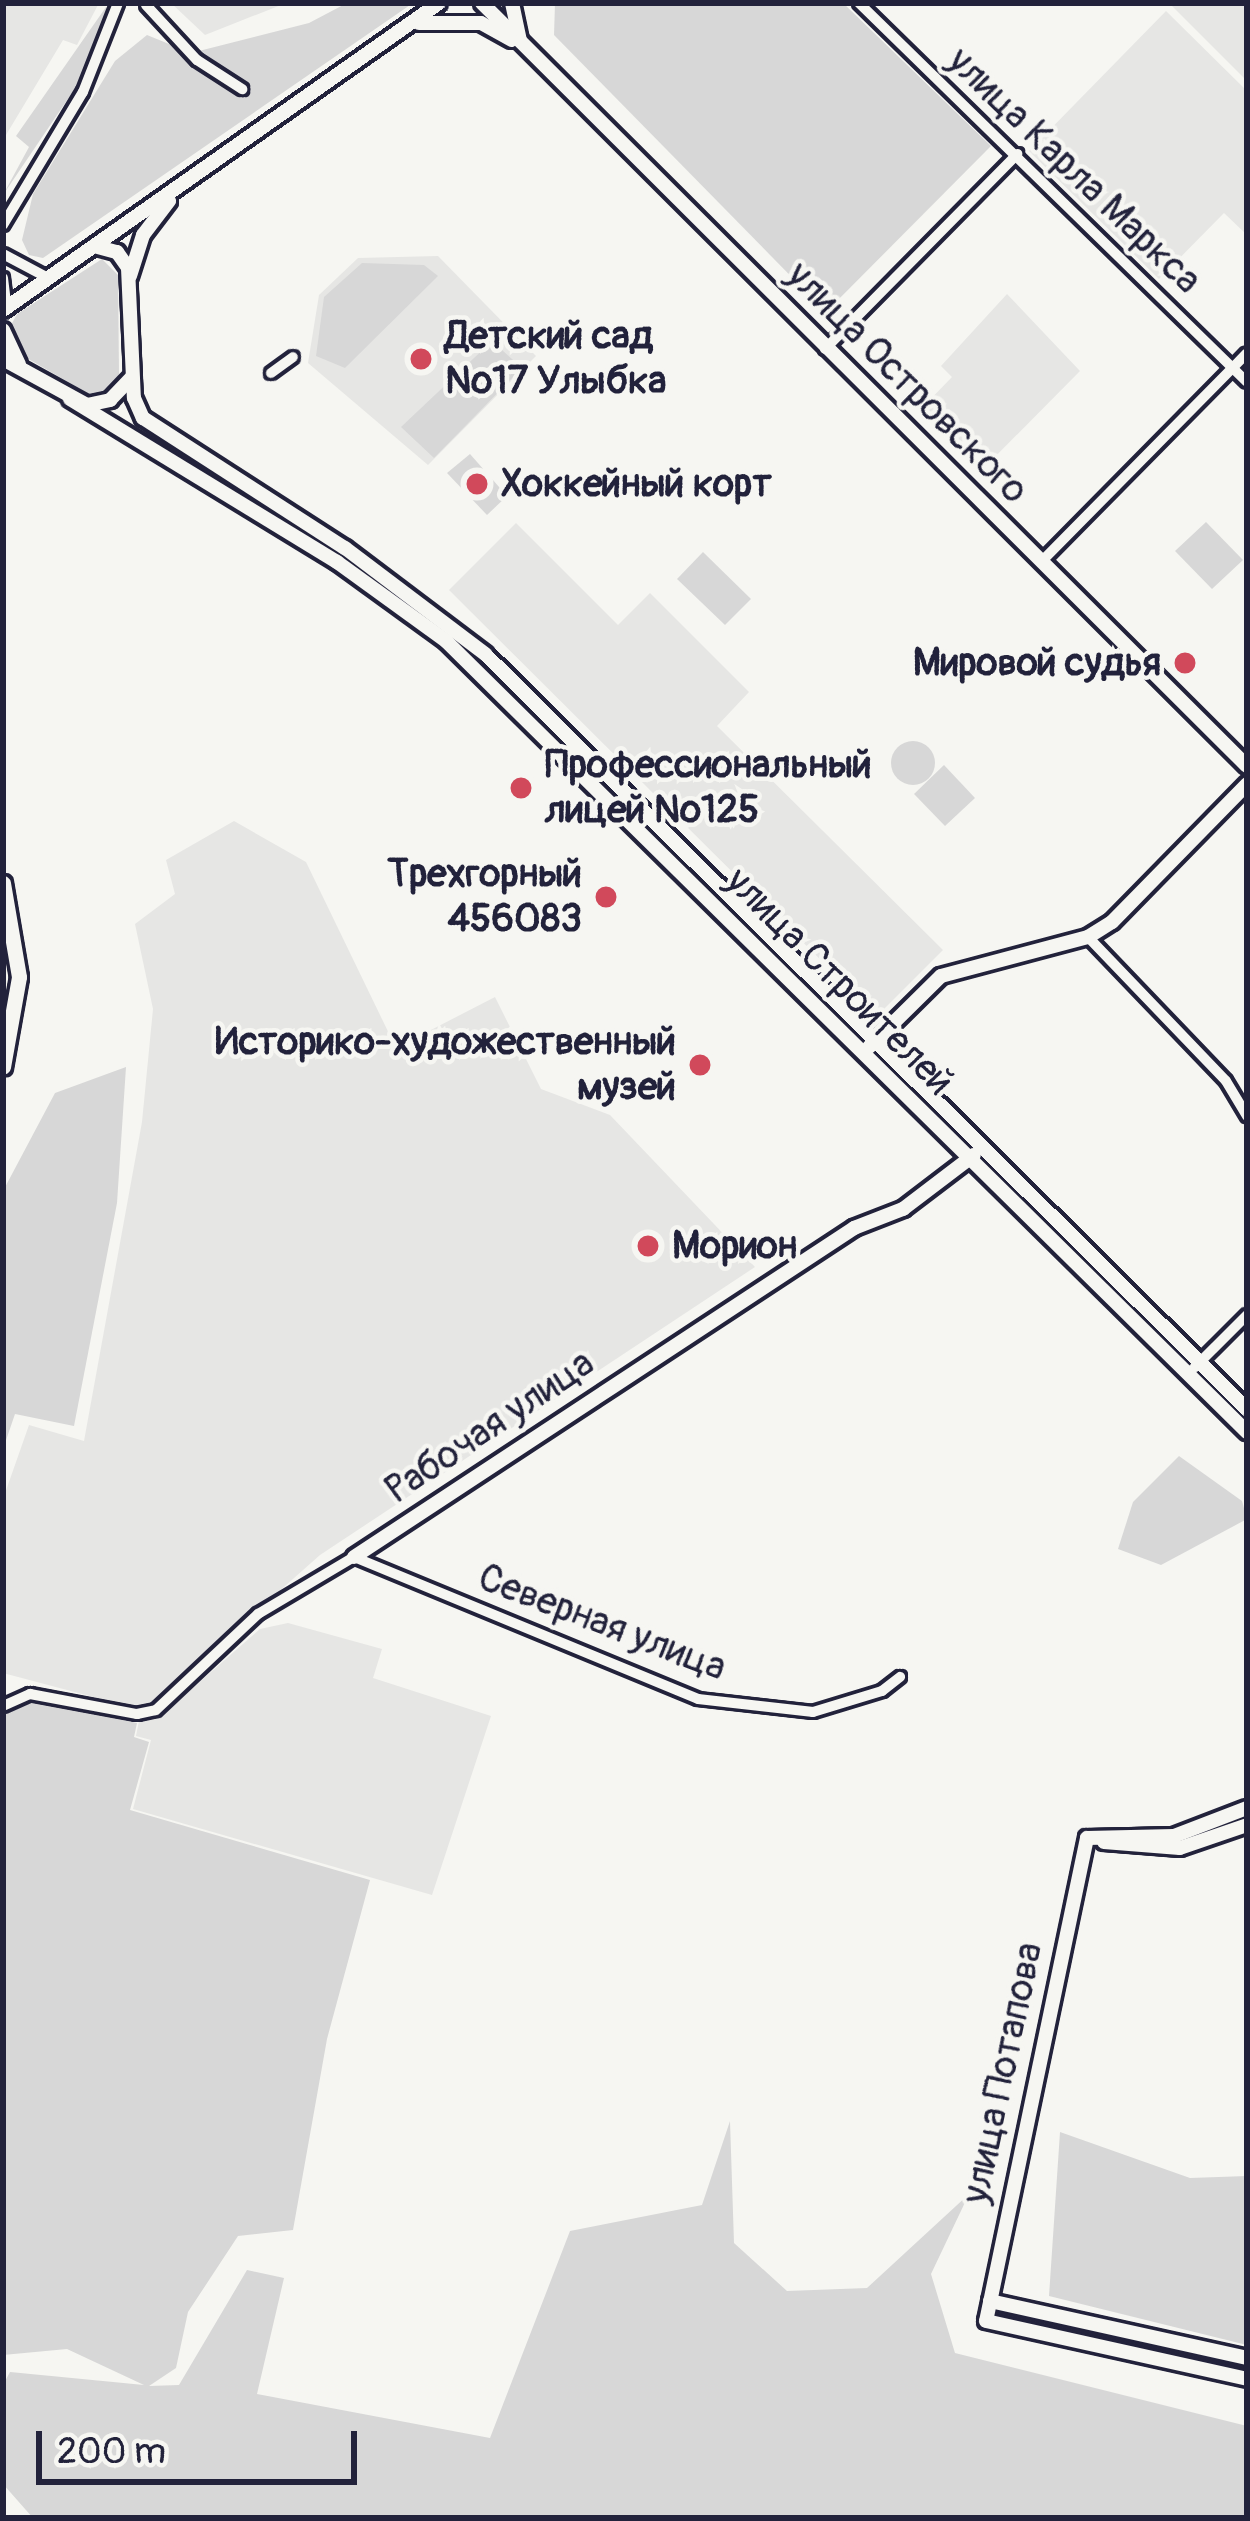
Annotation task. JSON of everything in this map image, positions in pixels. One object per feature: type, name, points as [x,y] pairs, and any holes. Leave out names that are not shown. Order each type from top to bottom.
[{"type":"main road","points":[[3,883],[19,977],[3,1067]]},
{"type":"street","points":[[3,225],[83,92],[118,3]]},
{"type":"street","points":[[5,310],[439,3]]},
{"type":"street","name":"улица Островского","points":[[482,3],[1247,766]]},
{"type":"street","points":[[512,3],[521,45]]},
{"type":"street","name":"улица Карла Маркса","points":[[859,3],[1247,382]]},
{"type":"street","points":[[146,5],[197,60],[242,89]]},
{"type":"street","points":[[404,28],[440,19],[481,23],[521,45]]},
{"type":"street","points":[[825,349],[1017,154]]},
{"type":"street","points":[[3,359],[70,399],[103,404],[134,372],[130,278],[143,236],[191,182]]},
{"type":"street","points":[[94,246],[117,252],[130,278]]},
{"type":"street","points":[[3,254],[50,280]]},
{"type":"street","points":[[3,278],[3,329],[26,374]]},
{"type":"street","points":[[1040,562],[1247,353]]},
{"type":"street","points":[[271,373],[293,357]]},
{"type":"street","name":"улица Строителей","points":[[134,372],[137,407],[154,429],[345,548],[485,654],[982,1147],[1194,1368],[1247,1432]]},
{"type":"street","name":"улица Строителей","points":[[70,399],[337,562],[446,641],[970,1159],[1194,1368],[1247,1409]]},
{"type":"street","points":[[863,1053],[941,976],[1088,938],[1247,784]]},
{"type":"street","points":[[1088,938],[1226,1081],[1247,1117]]},
{"type":"street","name":"Рабочая улица","points":[[3,1706],[29,1694],[137,1714],[155,1710],[258,1614],[854,1228],[903,1209],[982,1147]]},
{"type":"street","points":[[1194,1368],[1247,1315]]},
{"type":"street","name":"Северная улица","points":[[354,1556],[698,1699],[813,1712],[882,1691],[900,1677]]},
{"type":"street","points":[[1087,1838],[1174,1836],[1247,1808]]},
{"type":"street","points":[[1087,1838],[1180,1848],[1247,1825]]},
{"type":"street","name":"улица Потапова","points":[[1087,1838],[986,2321],[1247,2379]]},
{"type":"street","points":[[989,2301],[1247,2358]]},
{"type":"shaded area","points":[[3,3],[99,3],[77,45],[63,40],[3,140]]},
{"type":"shaded area","points":[[171,3],[286,3],[205,35]]},
{"type":"shaded area","points":[[347,3],[413,3],[43,258],[29,255],[22,240],[33,194],[115,61],[147,35],[191,53],[309,23]]},
{"type":"shaded area","points":[[555,3],[843,3],[991,146],[826,312],[554,35]]},
{"type":"shaded area","points":[[1169,3],[1247,3],[1247,81]]},
{"type":"shaded area","points":[[106,7],[110,16],[82,78],[3,195],[29,147],[16,136]]},
{"type":"shaded area","points":[[1166,11],[1247,91],[1247,235],[1224,213],[1159,279],[1029,151]]},
{"type":"shaded area","name":"Детский сад №17 Улыбка","points":[[438,256],[536,356],[428,465],[308,363],[319,295],[358,258]]},
{"type":"shaded area","points":[[102,259],[118,275],[119,374],[114,389],[94,397],[25,357],[10,327],[17,314]]},
{"type":"shaded area","points":[[362,263],[424,265],[438,276],[345,368],[316,356],[324,297]]},
{"type":"shaded area","points":[[1007,294],[1080,371],[980,472],[919,411],[952,377],[941,366]]},
{"type":"shaded area","points":[[492,341],[522,368],[434,458],[401,427]]},
{"type":"shaded area","name":"Хоккейный корт","points":[[470,454],[507,496],[487,515],[447,473]]},
{"type":"shaded area","points":[[1206,522],[1243,560],[1212,589],[1175,551]]},
{"type":"shaded area","points":[[516,523],[618,625],[650,593],[749,692],[717,726],[943,950],[877,1016],[449,590]]},
{"type":"shaded area","points":[[703,552],[751,599],[725,625],[677,579]]},
{"type":"shaded area","points":[[913,741],[928,748],[935,763],[928,778],[913,785],[898,778],[891,763],[898,748]]},
{"type":"shaded area","points":[[944,765],[975,798],[945,826],[914,794]]},
{"type":"shaded area","points":[[234,821],[306,862],[396,1048],[495,997],[541,1089],[610,1115],[755,1267],[320,1555],[151,1705],[131,1707],[3,1673],[3,1499],[29,1425],[84,1441],[142,1122],[153,1009],[135,924],[175,894],[166,860]]},
{"type":"shaded area","points":[[126,1067],[117,1203],[74,1426],[15,1414],[3,1449],[3,1191],[55,1093]]},
{"type":"shaded area","points":[[1179,1456],[1242,1501],[1247,1519],[1161,1565],[1118,1549],[1133,1502]]},
{"type":"shaded area","points":[[288,1623],[382,1649],[373,1678],[491,1716],[432,1895],[133,1809],[151,1740],[136,1736],[139,1721],[162,1715],[260,1629]]},
{"type":"shaded area","points":[[3,1695],[137,1723],[134,1737],[149,1742],[130,1810],[370,1880],[327,2039],[293,2230],[238,2236],[188,2312],[176,2368],[149,2386],[179,2385],[247,2270],[284,2278],[257,2394],[490,2438],[570,2231],[702,2205],[730,2121],[734,2243],[787,2291],[867,2288],[969,2194],[931,2274],[955,2353],[1247,2426],[1247,2518],[33,2518],[3,2484],[3,2385],[10,2372],[144,2385],[67,2349],[3,2355]]},
{"type":"shaded area","points":[[1060,2132],[1190,2178],[1247,2176],[1247,2345],[1049,2296]]},
{"type":"place","name":"Детский сад №17 Улыбка","points":[[421,359]]},
{"type":"place","name":"Хоккейный корт","points":[[477,484]]},
{"type":"place","name":"Мировой судья","points":[[1185,663]]},
{"type":"place","name":"Профессиональный лицей №125","points":[[521,788]]},
{"type":"place","name":"Трехгорный 456083","points":[[606,897]]},
{"type":"place","name":"Историко-художественный музей","points":[[700,1065]]},
{"type":"place","name":"Морион","points":[[648,1246]]}]
